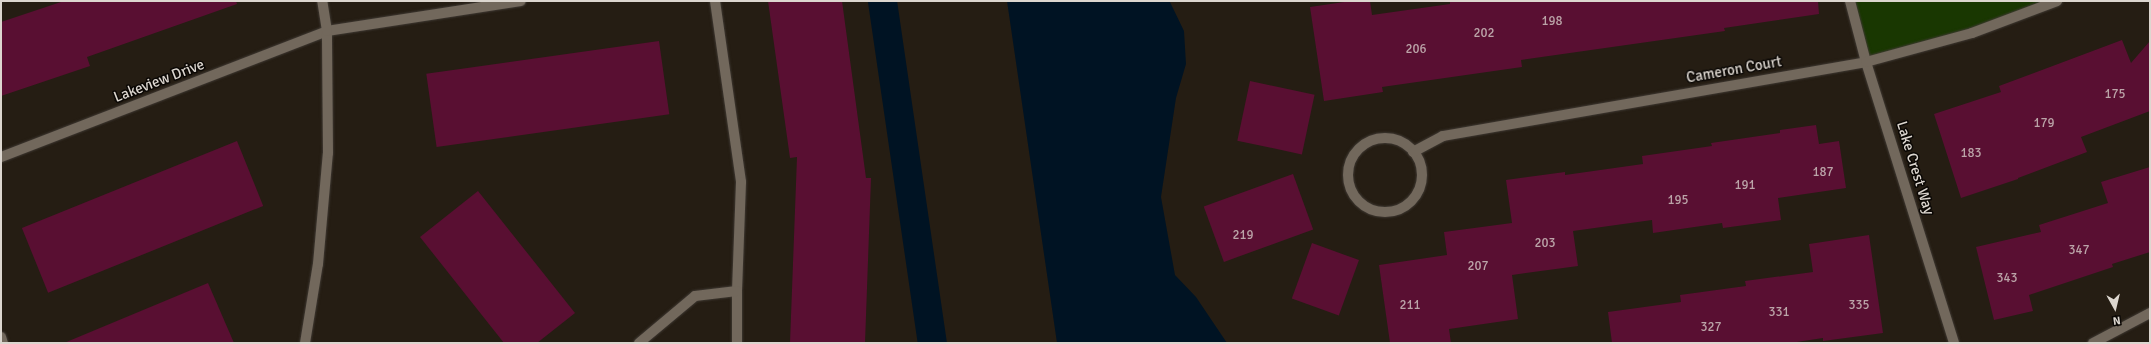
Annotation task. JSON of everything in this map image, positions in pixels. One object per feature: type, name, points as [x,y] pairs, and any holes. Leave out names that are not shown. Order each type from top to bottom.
[{"type":"street","points":[[304,343],[318,264],[328,153],[327,32],[322,1]]},
{"type":"street","name":"Lakeview Drive","points":[[1,157],[327,32],[521,1]]},
{"type":"street","points":[[715,1],[741,182],[737,291],[737,343]]},
{"type":"street","name":"Lake Crest Way","points":[[1850,1],[1866,62],[1954,343]]},
{"type":"street","name":"Cameron Court","points":[[1413,152],[1443,136],[1866,62],[1972,33],[2057,1]]},
{"type":"street","points":[[1379,139],[1392,139],[1404,143],[1413,152],[1419,162],[1422,173],[1416,195],[1408,204],[1387,212],[1375,211],[1364,206],[1356,199],[1350,188],[1348,175],[1350,162],[1357,151],[1366,143],[1379,139]]},
{"type":"street","points":[[640,343],[695,296],[737,291]]},
{"type":"street","points":[[2093,343],[2150,313]]},
{"type":"street","points":[[1,336],[3,343]]},
{"type":"green space","points":[[1850,1],[2057,1],[1866,62]]},
{"type":"water","points":[[1007,1],[1170,2],[1184,31],[1186,64],[1176,98],[1161,197],[1175,275],[1196,297],[1227,343],[1057,343]]},
{"type":"building","points":[[64,1],[236,1],[237,4],[87,57],[90,66],[1,96],[1,22]]},
{"type":"building","points":[[768,1],[842,1],[866,178],[871,178],[865,343],[790,343],[797,157],[790,158]]},
{"type":"building","points":[[1351,1],[1370,1],[1372,15],[1450,4],[1450,1],[1818,1],[1819,14],[1724,28],[1725,31],[1521,60],[1522,67],[1382,87],[1383,92],[1324,101],[1310,7]]},
{"type":"building","points":[[2122,40],[2131,63],[2150,41],[2150,111],[2081,137],[2087,152],[2018,179],[1961,198],[1934,114],[2001,92],[1999,86]]},
{"type":"building","points":[[659,41],[669,114],[437,147],[426,74]]},
{"type":"building","points":[[1250,81],[1315,95],[1302,154],[1237,141]]},
{"type":"building","points":[[1816,125],[1819,144],[1839,141],[1846,188],[1778,198],[1781,220],[1723,228],[1722,223],[1653,233],[1652,220],[1573,231],[1578,266],[1512,275],[1518,319],[1449,329],[1451,343],[1390,343],[1379,265],[1447,255],[1444,232],[1512,223],[1506,180],[1565,172],[1565,175],[1643,164],[1642,156],[1712,146],[1711,143],[1780,133],[1780,130]]},
{"type":"building","points":[[237,141],[263,206],[48,293],[22,228]]},
{"type":"building","points":[[2150,167],[2150,252],[2112,264],[2113,267],[2029,295],[2033,311],[1994,320],[1976,247],[2041,232],[2039,225],[2108,203],[2101,182]]},
{"type":"building","points":[[1293,174],[1313,229],[1224,262],[1204,206]]},
{"type":"building","points":[[478,191],[575,313],[537,343],[504,343],[420,237]]},
{"type":"building","points":[[1869,235],[1883,333],[1823,341],[1823,338],[1790,343],[1612,343],[1608,312],[1681,302],[1680,295],[1746,286],[1745,281],[1813,272],[1809,244]]},
{"type":"building","points":[[1312,243],[1359,260],[1339,316],[1292,298]]},
{"type":"building","points":[[208,283],[234,343],[64,343]]},
{"type":"waterway","points":[[882,1],[932,343]]}]
